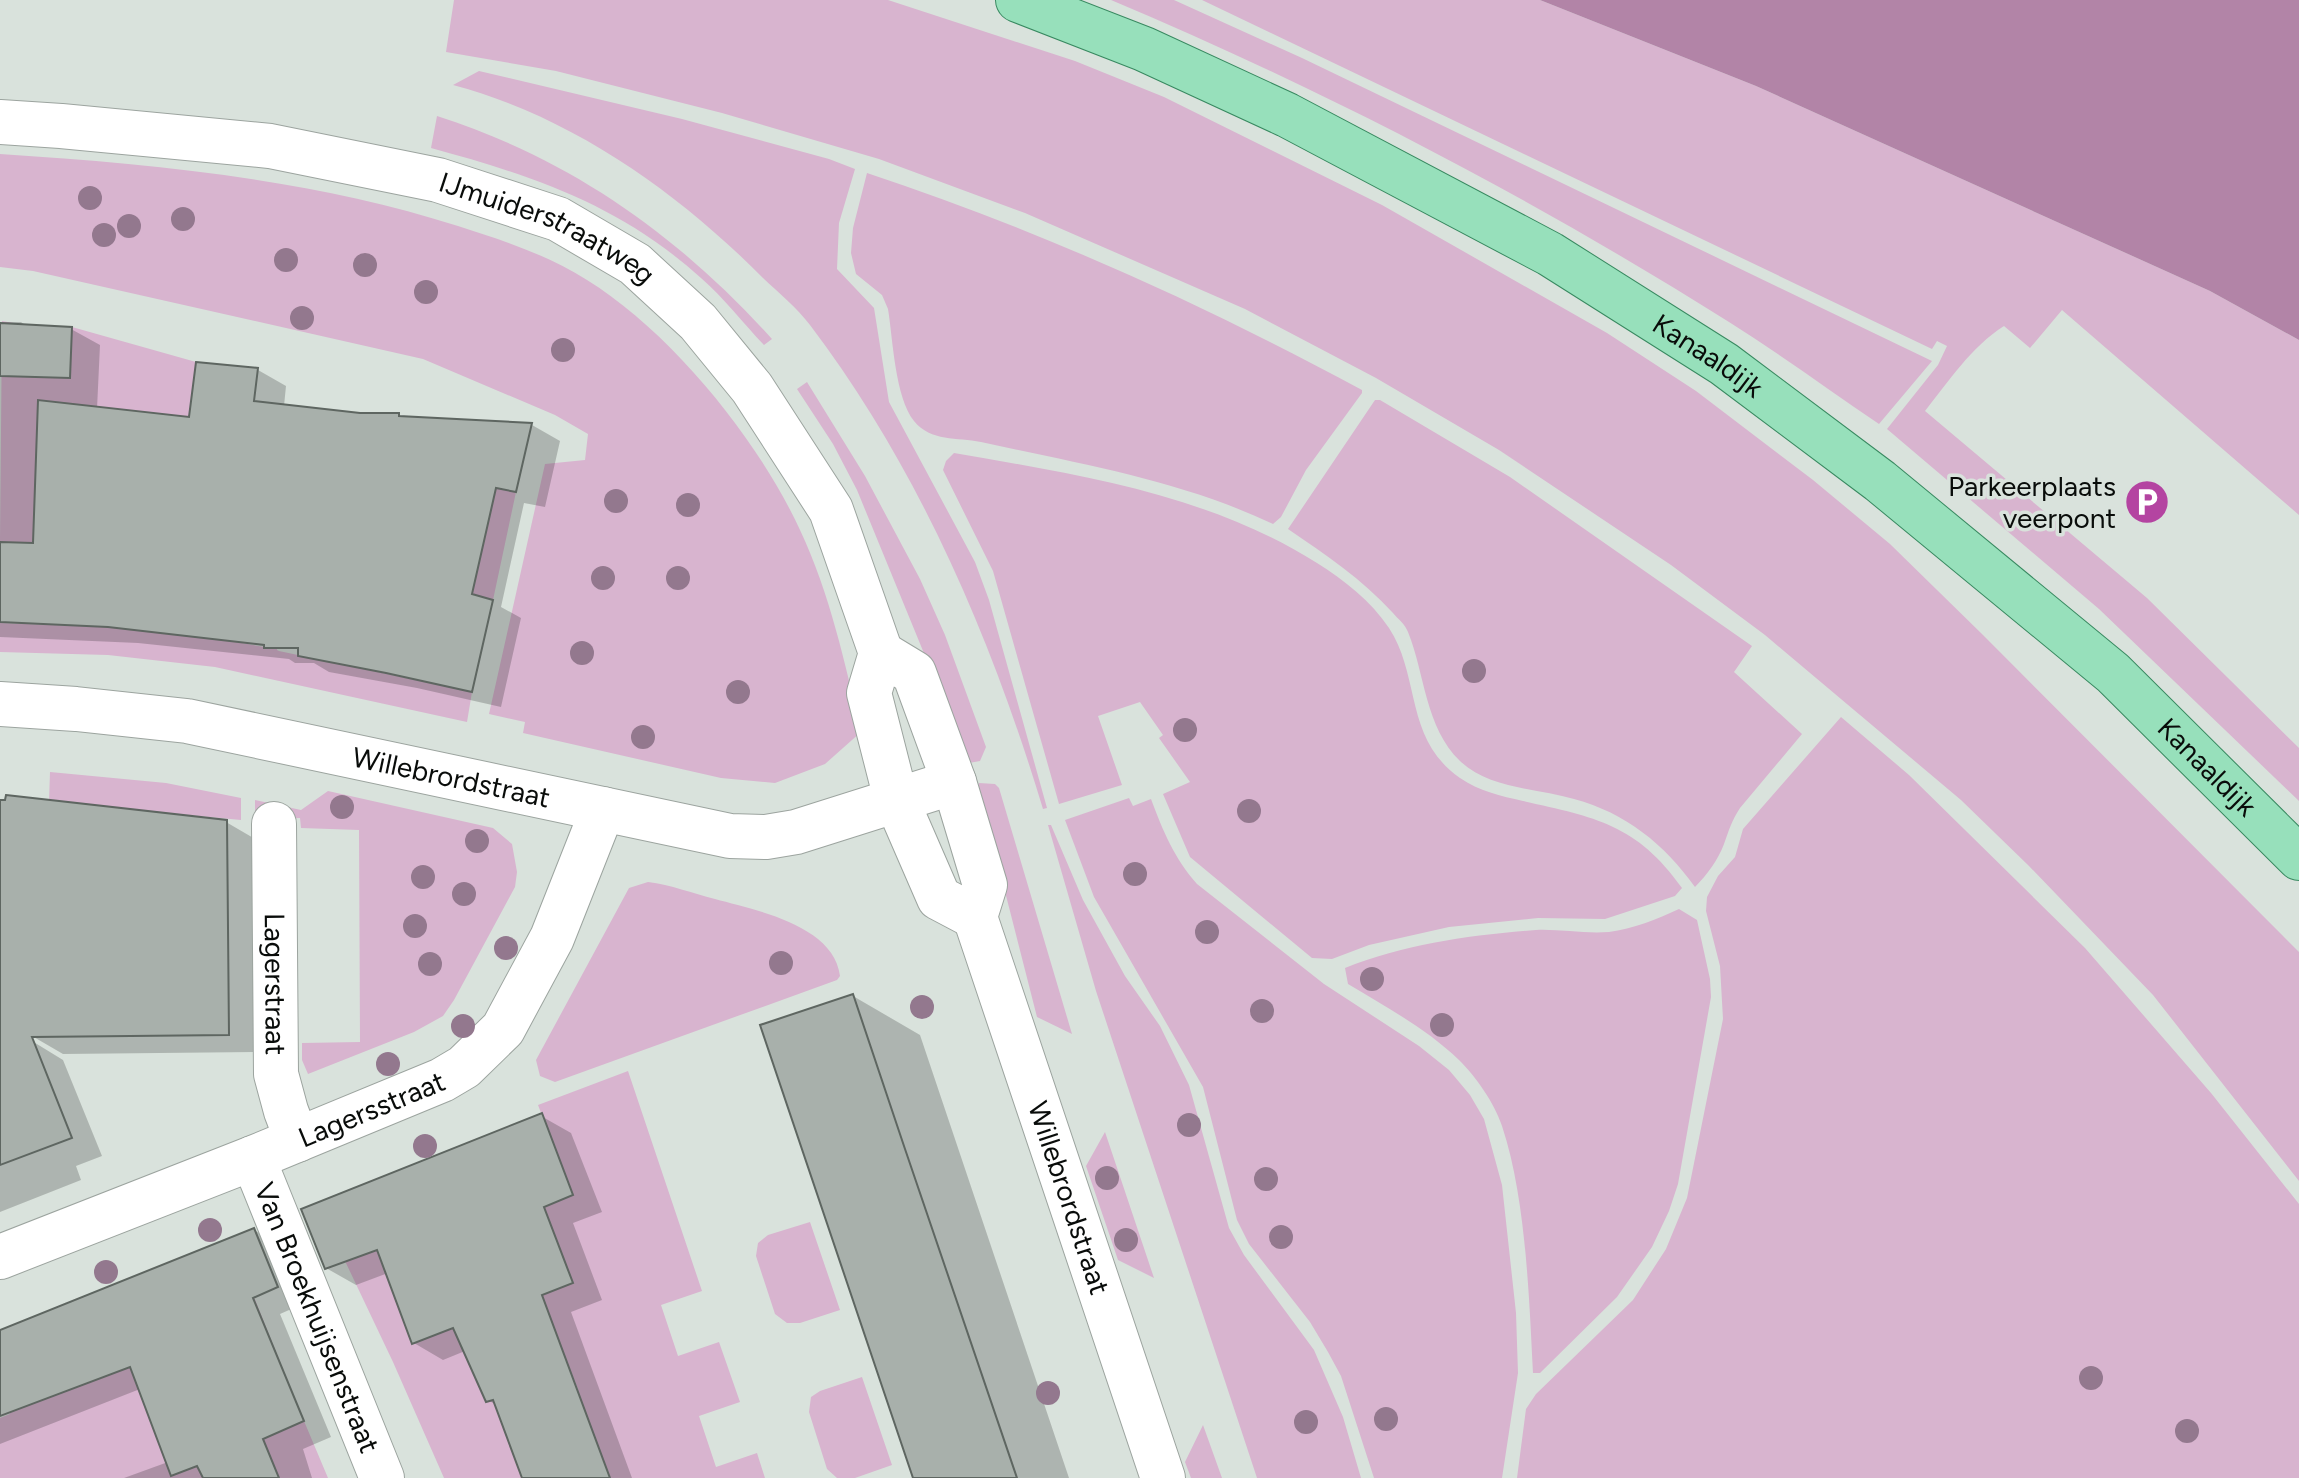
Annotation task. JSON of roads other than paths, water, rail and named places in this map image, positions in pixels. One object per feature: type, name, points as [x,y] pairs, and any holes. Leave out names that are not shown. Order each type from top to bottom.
[{"type":"main road","name":"Kanaaldijk","points":[[1018,0],[1144,49],[1287,115],[1550,254],[1724,364],[1880,481],[2113,673],[2299,858]]},
{"type":"street","name":"IJmuiderstraatweg","points":[[0,122],[270,146],[408,173],[558,219],[635,264],[698,322],[752,388],[831,510],[881,653]]},
{"type":"street","points":[[881,653],[914,673],[954,782],[985,885],[975,917],[939,898],[896,799],[869,693],[881,653]]},
{"type":"street","name":"Willebrordstraat","points":[[0,704],[187,721],[730,836],[766,837],[839,820],[954,782]]},
{"type":"street","name":"Lagersstraat","points":[[0,1257],[297,1140],[442,1080],[464,1067],[503,1029],[552,938],[603,809]]},
{"type":"street","name":"Lagerstraat","points":[[274,824],[276,1074],[297,1140]]},
{"type":"street","name":"Willebrordstraat","points":[[975,917],[1163,1478]]},
{"type":"street","name":"Van Broekhuijsenstraat","points":[[253,1158],[382,1478]]},
{"type":"place","name":"Parkeerplaats veerpont","points":[[2147,502]]}]
